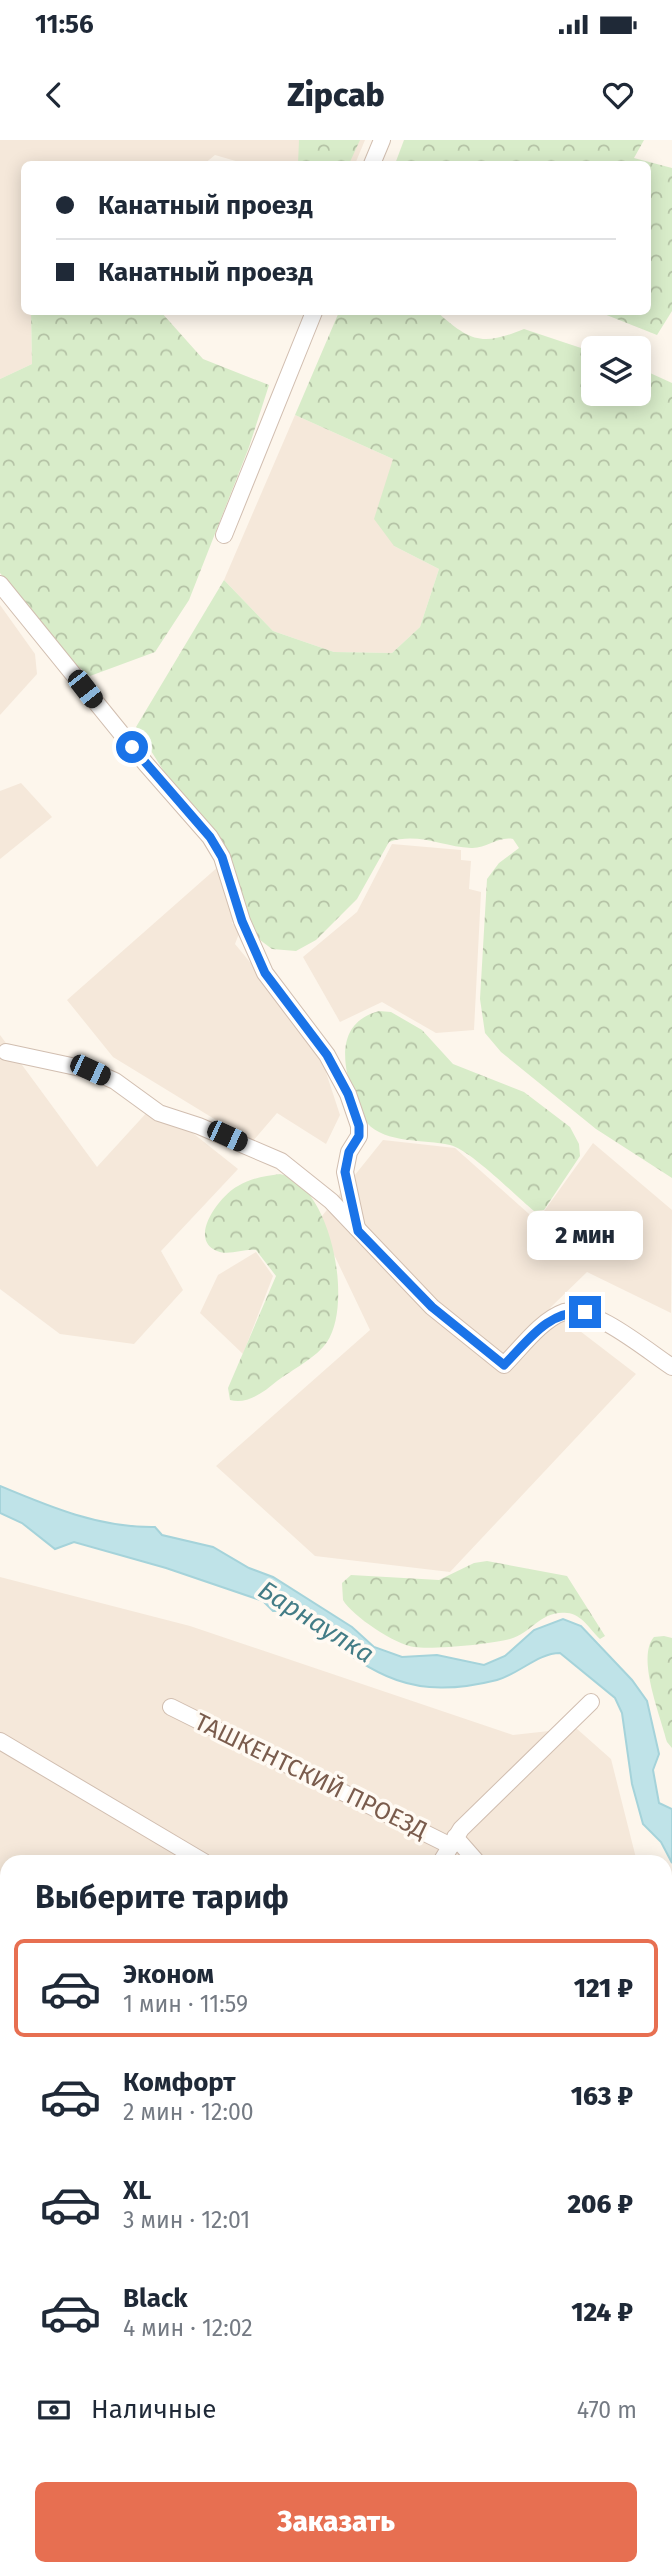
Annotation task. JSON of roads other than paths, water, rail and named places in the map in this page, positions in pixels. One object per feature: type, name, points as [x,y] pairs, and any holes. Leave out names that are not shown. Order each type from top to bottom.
[{"type":"street","points":[[373,161],[382,140]]},
{"type":"street","points":[[224,535],[313,315]]},
{"type":"street","points":[[0,584],[139,756],[210,837],[222,857],[242,921],[265,973],[327,1055],[348,1094],[359,1126],[359,1136],[349,1152],[345,1172],[358,1231]]},
{"type":"street","points":[[6,1052],[90,1070],[115,1081],[159,1113],[208,1129],[281,1161],[331,1201],[432,1307],[504,1365],[547,1322],[565,1312],[585,1312],[672,1367]]},
{"type":"street","points":[[445,1855],[453,1841],[591,1702]]},
{"type":"street","name":"ТАШКЕНТСКИЙ ПРОЕЗД","points":[[171,1707],[453,1841],[469,1855]]},
{"type":"street","points":[[0,1741],[192,1855]]},
{"type":"water","name":"Барнаулка","points":[[0,1486],[76,1515],[115,1524],[155,1527],[162,1535],[213,1547],[249,1568],[273,1577],[352,1627],[374,1647],[402,1657],[437,1655],[484,1665],[505,1656],[534,1630],[563,1619],[581,1626],[632,1680],[647,1701],[659,1754],[653,1770],[659,1803],[672,1809],[672,1855],[668,1855],[661,1842],[643,1824],[632,1784],[622,1713],[615,1698],[560,1653],[544,1656],[497,1680],[463,1686],[433,1687],[408,1683],[384,1675],[362,1663],[290,1611],[273,1611],[263,1601],[166,1568],[74,1542],[55,1549],[22,1523],[0,1513]]}]
